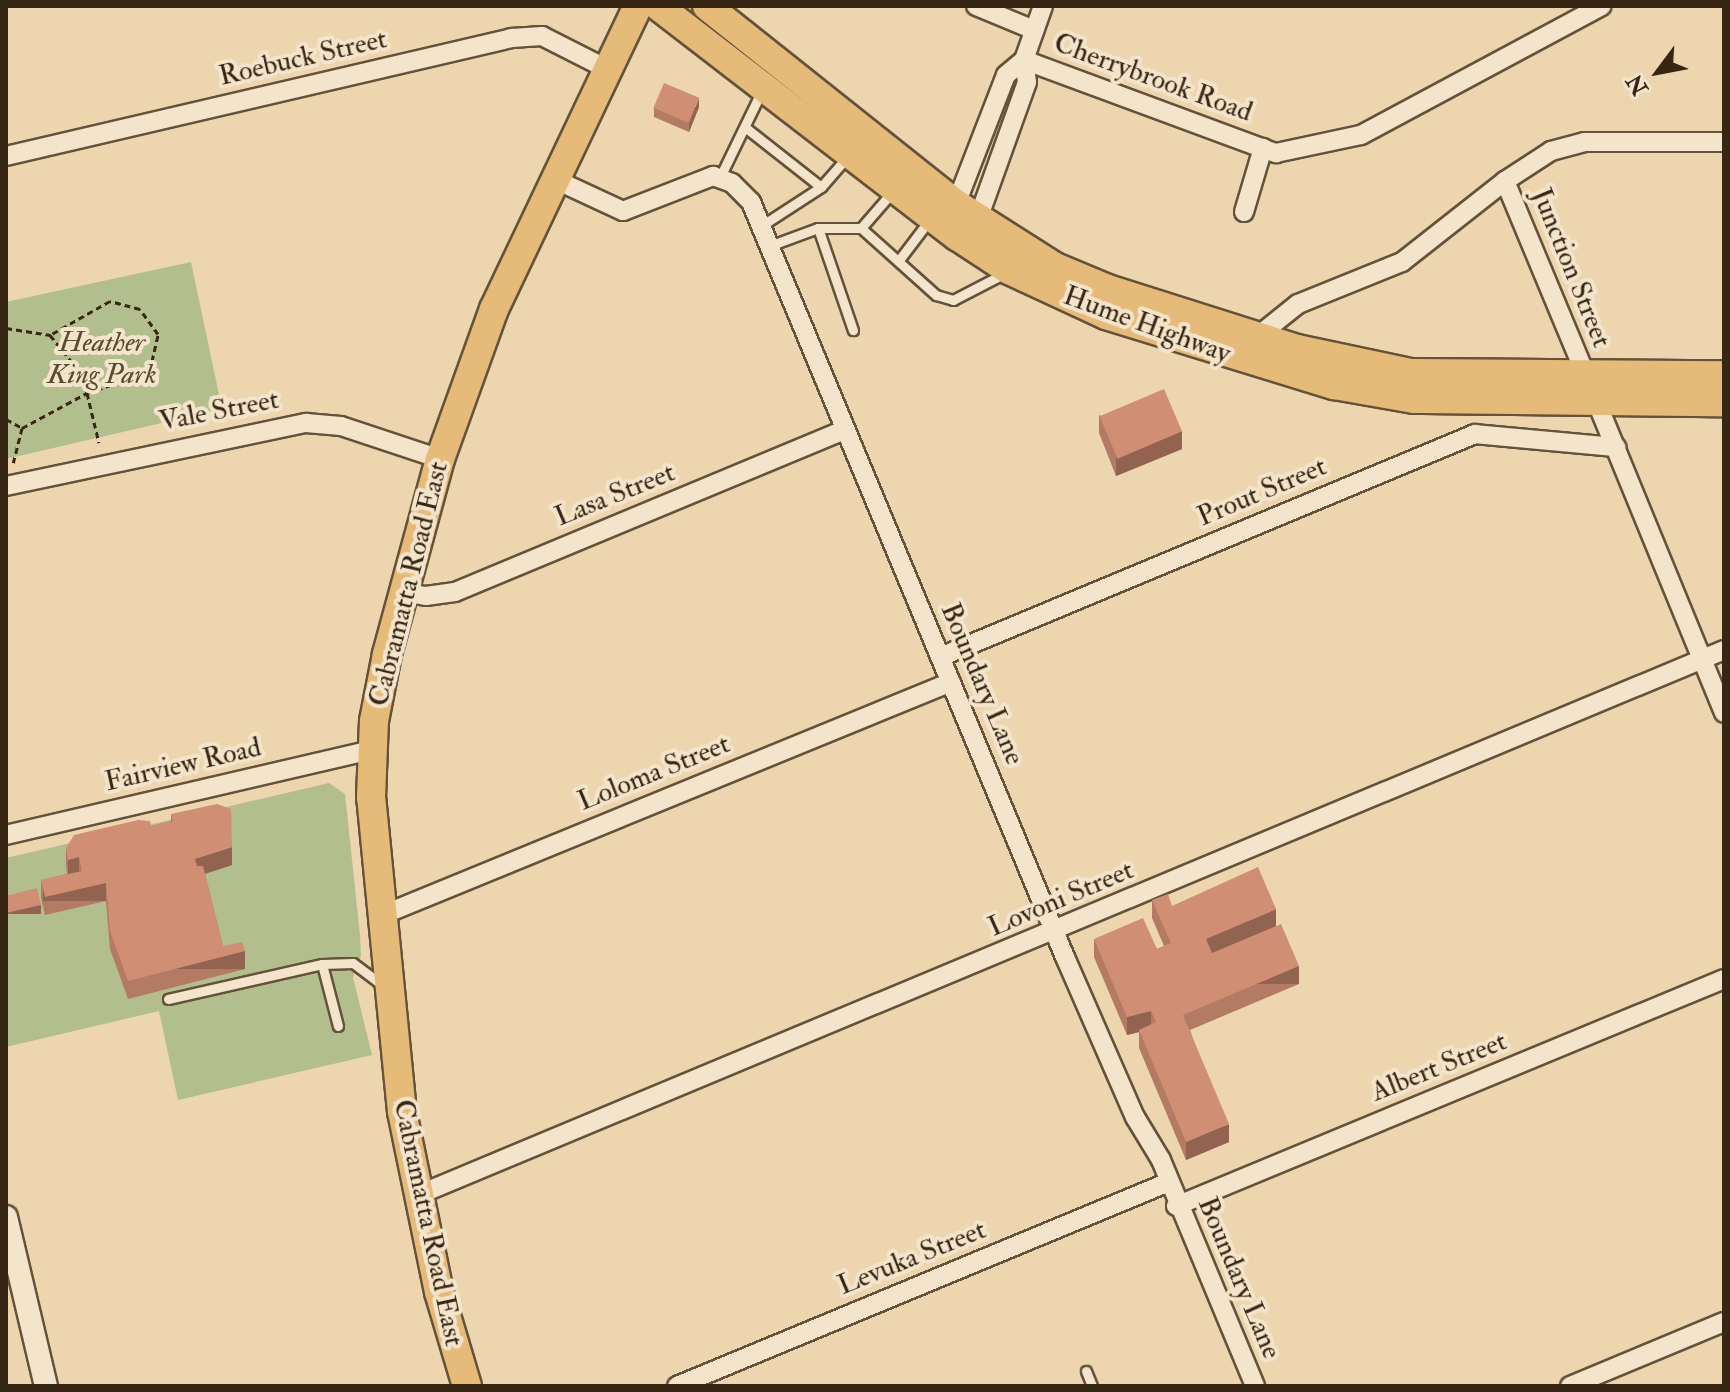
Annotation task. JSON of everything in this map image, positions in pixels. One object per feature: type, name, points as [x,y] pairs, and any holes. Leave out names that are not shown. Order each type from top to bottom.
[{"type":"main road","name":"Cabramatta Road East","points":[[467,1386],[418,1195],[388,990],[380,916],[372,750],[379,693],[440,459],[494,309],[638,6]]},
{"type":"main road","name":"Hume Highway","points":[[658,6],[895,189],[955,213],[1055,267],[1108,289],[1258,336],[1411,373],[1724,375]]},
{"type":"main road","name":"Hume Highway","points":[[707,6],[955,213],[1009,270],[1118,319],[1334,385],[1453,402],[1724,402]]},
{"type":"street","points":[[976,6],[1034,30]]},
{"type":"street","points":[[955,213],[1027,82],[1024,60],[1043,6]]},
{"type":"street","name":"Cherrybrook Road","points":[[1024,60],[1276,153],[1361,135],[1602,6]]},
{"type":"street","name":"Roebuck Street","points":[[6,156],[512,38],[542,36],[607,69]]},
{"type":"street","points":[[955,213],[1006,75],[1024,60]]},
{"type":"street","points":[[1258,336],[1298,304],[1402,262],[1505,181],[1567,145],[1724,142]]},
{"type":"street","name":"Cherrybrook Road","points":[[1244,212],[1263,148]]},
{"type":"street","points":[[554,179],[623,211],[720,177]]},
{"type":"street","name":"Boundary Lane","points":[[720,177],[751,202],[1135,1117],[1169,1182],[1176,1206],[1255,1386]]},
{"type":"street","name":"Junction Street","points":[[1505,181],[1586,376]]},
{"type":"street","points":[[1597,403],[1724,713]]},
{"type":"street","name":"Vale Street","points":[[6,486],[306,423],[341,426],[440,459]]},
{"type":"street","name":"Lasa Street","points":[[403,592],[426,596],[455,592],[845,430]]},
{"type":"street","name":"Prout Street","points":[[940,657],[1475,434],[1616,447]]},
{"type":"street","name":"Lovoni Street","points":[[418,1195],[1057,932],[1724,650]]},
{"type":"street","name":"Loloma Street","points":[[380,916],[951,682]]},
{"type":"street","name":"Fairview Road","points":[[6,835],[372,750]]},
{"type":"street","name":"Albert Street","points":[[1176,1206],[1724,979]]},
{"type":"street","name":"Levuka Street","points":[[677,1386],[1169,1182]]},
{"type":"street","points":[[6,1217],[46,1386]]},
{"type":"street","points":[[1570,1386],[1724,1322]]},
{"type":"lane","points":[[720,177],[746,128],[762,88]]},
{"type":"lane","points":[[746,128],[821,187]]},
{"type":"lane","points":[[761,226],[821,187],[849,155]]},
{"type":"lane","points":[[861,228],[895,189]]},
{"type":"lane","points":[[899,260],[955,213]]},
{"type":"lane","points":[[818,228],[853,330]]},
{"type":"lane","points":[[769,246],[818,228],[861,228],[936,295],[953,300],[1009,270]]},
{"type":"lane","points":[[168,999],[322,964],[353,963],[388,990]]},
{"type":"lane","points":[[322,964],[338,1026]]},
{"type":"lane","points":[[1086,1371],[1092,1386]]},
{"type":"path","points":[[6,328],[50,335],[110,301],[128,303],[150,320],[158,334],[152,361],[140,375],[87,393],[22,428],[13,463]]},
{"type":"path","points":[[50,335],[71,361],[87,393],[99,443]]},
{"type":"path","points":[[6,419],[22,428]]},
{"type":"green space","name":"Heather King Park","points":[[191,262],[222,409],[6,459],[6,302]]},
{"type":"green space","points":[[329,783],[345,794],[361,956],[353,977],[372,1055],[178,1100],[159,1011],[6,1047],[6,858]]},
{"type":"building","points":[[664,83],[699,98],[688,123],[653,108]]},
{"type":"building","points":[[1164,389],[1182,431],[1118,459],[1100,416]]},
{"type":"building","points":[[217,804],[231,809],[232,847],[195,859],[197,866],[203,866],[223,946],[242,942],[245,951],[128,981],[110,931],[106,883],[45,897],[41,880],[82,871],[79,857],[68,860],[66,848],[74,835],[138,820],[150,821],[151,826],[173,821],[171,814]]},
{"type":"building","points":[[1258,867],[1276,909],[1206,939],[1212,953],[1281,924],[1299,966],[1183,1015],[1229,1124],[1186,1142],[1139,1030],[1156,1022],[1151,1011],[1127,1017],[1094,939],[1143,918],[1157,949],[1171,943],[1152,900],[1168,894],[1172,906]]},
{"type":"building","points":[[37,888],[41,905],[6,913],[6,896]]}]
